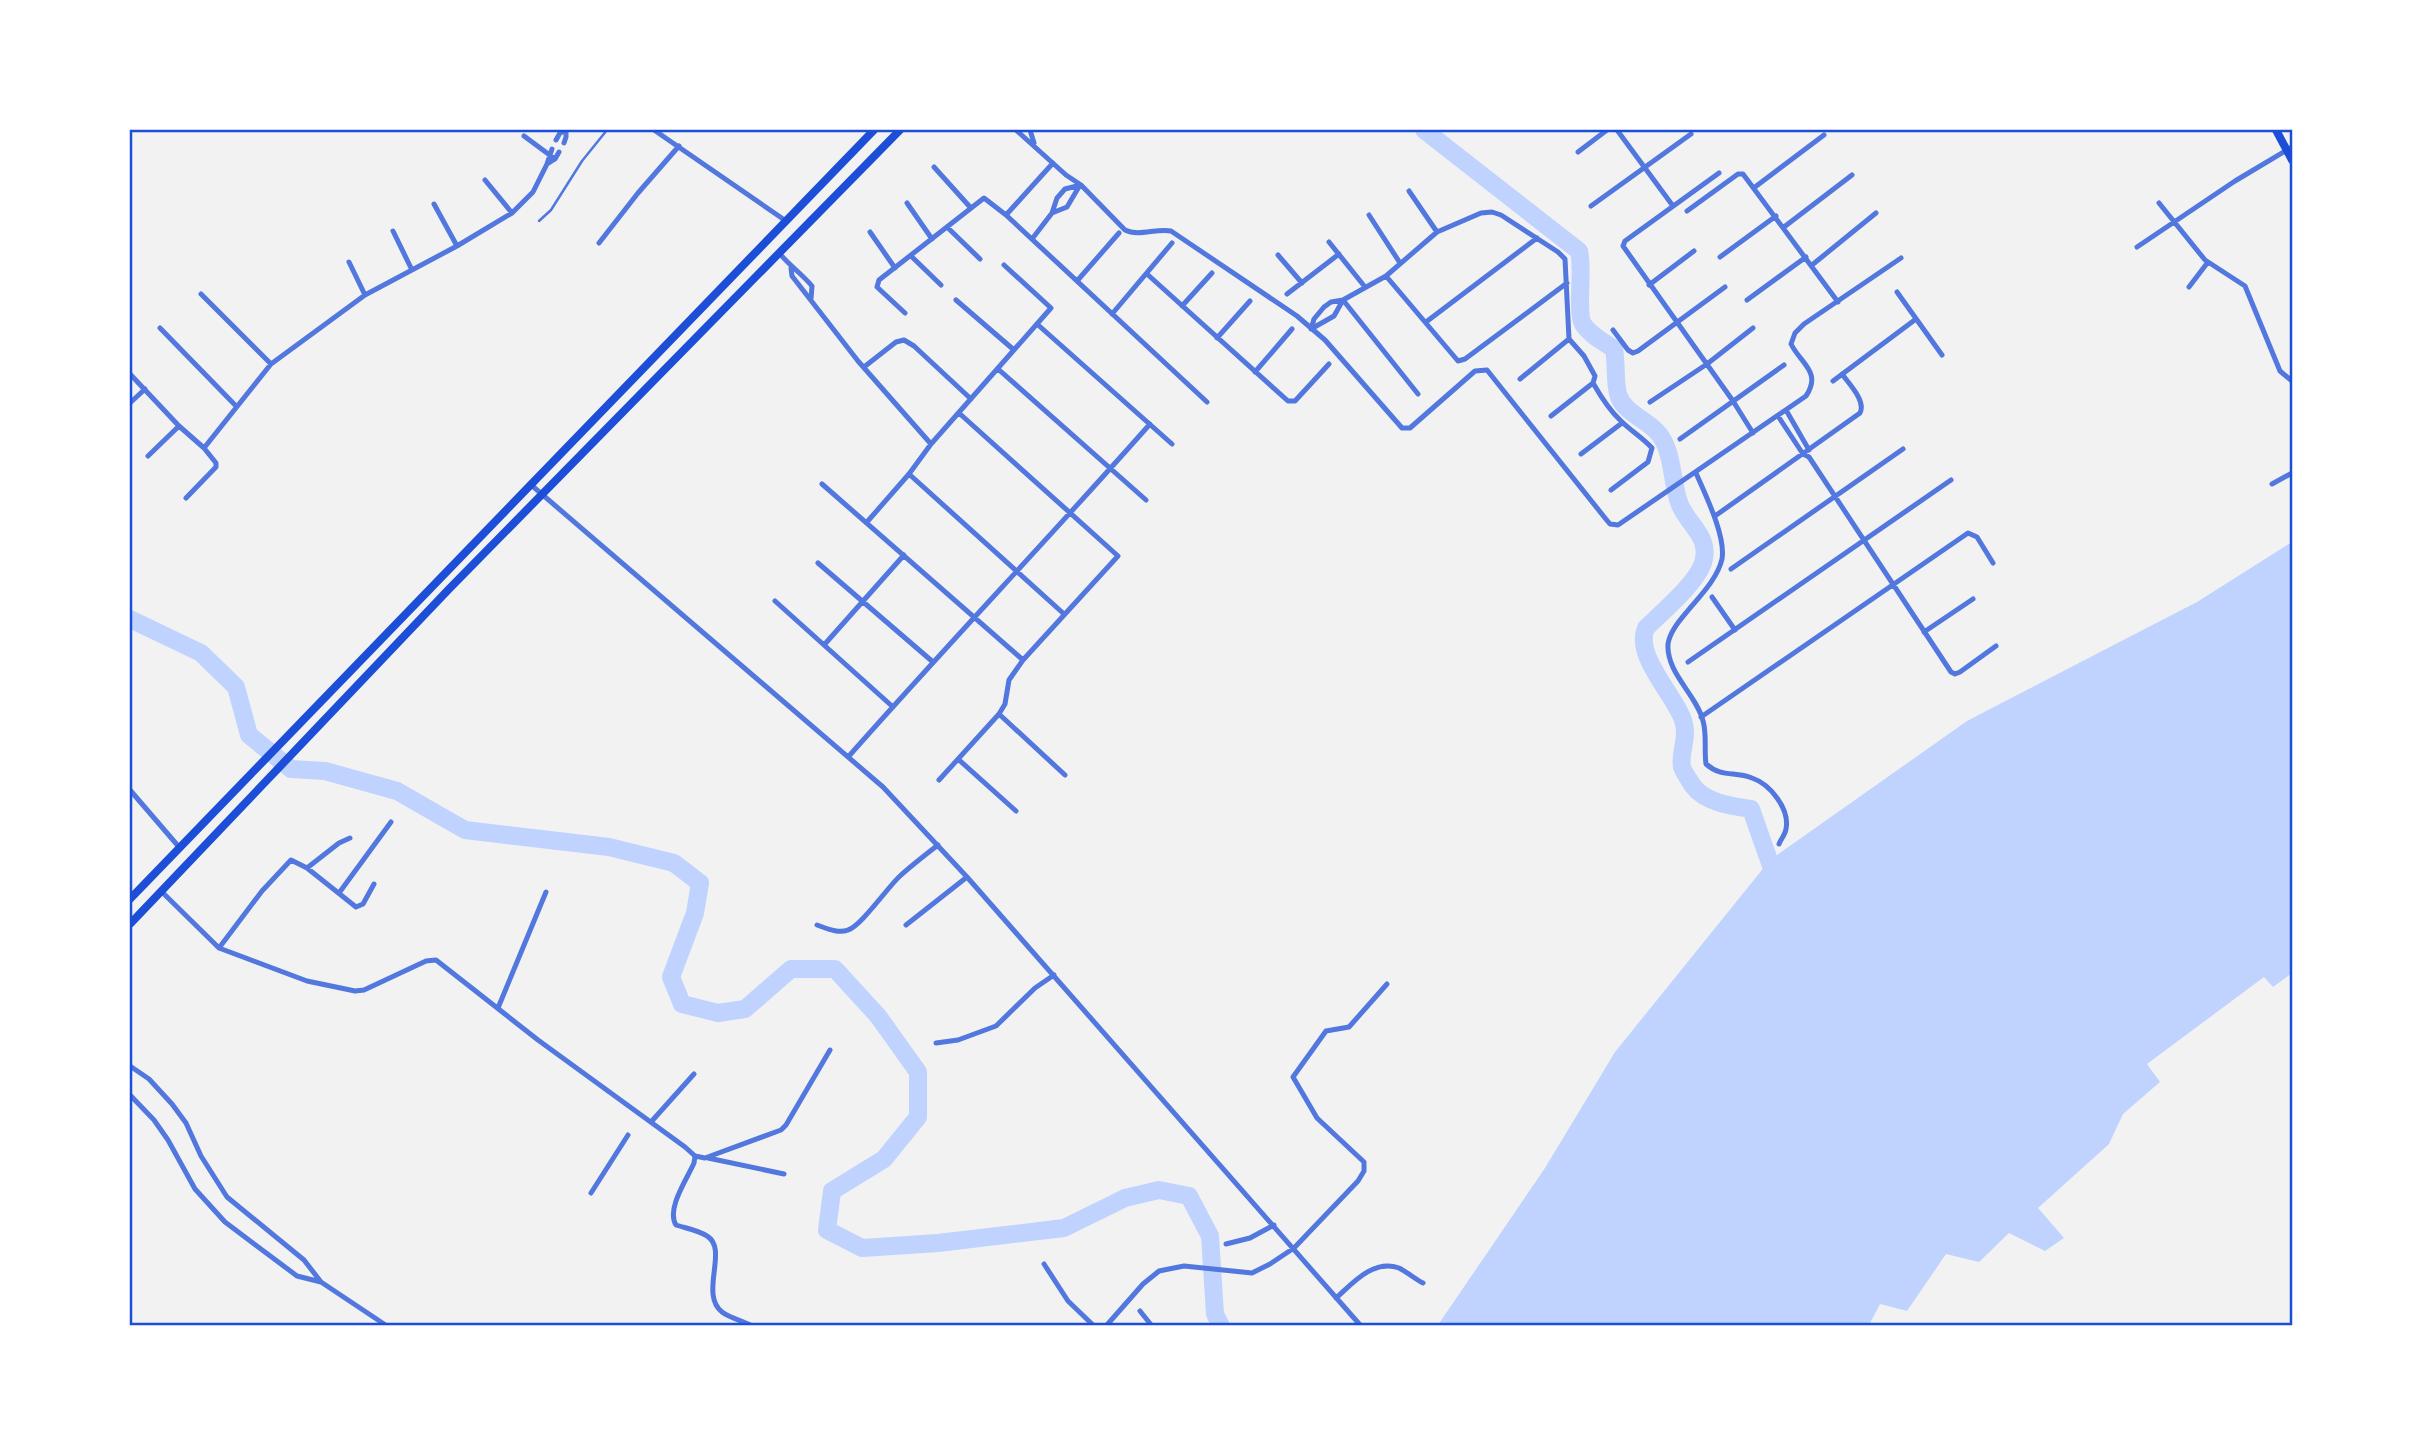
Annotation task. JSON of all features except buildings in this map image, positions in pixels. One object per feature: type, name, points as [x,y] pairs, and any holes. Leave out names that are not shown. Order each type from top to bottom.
[{"type":"main road","points":[[130,899],[874,130]]},
{"type":"main road","points":[[130,925],[449,589],[900,130]]},
{"type":"main road","points":[[2276,130],[2290,149],[2292,160]]},
{"type":"street","points":[[556,140],[560,132],[566,130],[564,143]]},
{"type":"street","points":[[654,130],[786,222]]},
{"type":"street","points":[[1016,130],[1081,185],[1125,230],[1132,233],[1160,229],[1171,231],[1297,316],[1336,351],[1402,428],[1410,428],[1475,371],[1487,370],[1610,524],[1618,525],[1806,396],[1813,385],[1813,376],[1794,350],[1791,339],[1804,324],[1901,258]]},
{"type":"street","points":[[1030,130],[1035,146]]},
{"type":"street","points":[[1594,130],[1598,136]]},
{"type":"street","points":[[1578,152],[1607,130]]},
{"type":"street","points":[[1617,130],[1673,206]]},
{"type":"street","points":[[1591,206],[1691,134]]},
{"type":"street","points":[[1755,187],[1824,135]]},
{"type":"street","points":[[524,136],[552,154]]},
{"type":"street","points":[[599,243],[679,146]]},
{"type":"street","points":[[2137,247],[2235,181],[2290,149]]},
{"type":"street","points":[[204,447],[271,364],[365,295],[457,246],[512,212],[533,192],[552,154],[559,152]]},
{"type":"street","points":[[1006,215],[1053,163]]},
{"type":"street","points":[[934,167],[970,207]]},
{"type":"street","points":[[1719,173],[1625,241],[1623,246],[1753,433]]},
{"type":"street","points":[[1687,211],[1738,174],[1743,174],[1838,302]]},
{"type":"street","points":[[1784,227],[1852,175]]},
{"type":"street","points":[[485,180],[512,212]]},
{"type":"street","points":[[1032,239],[1052,213],[1057,198],[1065,189],[1081,185]]},
{"type":"street","points":[[1052,213],[1066,207],[1081,185]]},
{"type":"street","points":[[1409,191],[1437,232]]},
{"type":"street","points":[[905,313],[877,287],[879,280],[984,198],[1006,215],[1207,402]]},
{"type":"street","points":[[907,203],[932,239]]},
{"type":"street","points":[[435,204],[457,246]]},
{"type":"street","points":[[2159,204],[2207,262],[2245,286],[2280,371],[2292,381]]},
{"type":"street","points":[[1311,329],[1319,312],[1331,302],[1343,300],[1386,276],[1437,232],[1480,213],[1502,215],[1565,259],[1569,339],[1584,356],[1595,376],[1593,383],[1551,416]]},
{"type":"street","points":[[1812,265],[1876,213]]},
{"type":"street","points":[[1368,215],[1401,262]]},
{"type":"street","points":[[1720,257],[1776,216]]},
{"type":"street","points":[[947,227],[980,259]]},
{"type":"street","points":[[393,231],[412,270]]},
{"type":"street","points":[[870,232],[895,268]]},
{"type":"street","points":[[1077,281],[1119,233]]},
{"type":"street","points":[[1426,322],[1537,238]]},
{"type":"street","points":[[1329,242],[1365,287]]},
{"type":"street","points":[[1112,314],[1172,243]]},
{"type":"street","points":[[1649,285],[1694,251]]},
{"type":"street","points":[[779,254],[792,268],[792,276],[864,367],[931,444]]},
{"type":"street","points":[[1287,294],[1339,254]]},
{"type":"street","points":[[1278,255],[1302,283]]},
{"type":"street","points":[[911,256],[941,285]]},
{"type":"street","points":[[1746,300],[1806,257]]},
{"type":"street","points":[[348,262],[365,295]]},
{"type":"street","points":[[2189,287],[2207,262]]},
{"type":"street","points":[[867,522],[931,444],[1049,311],[1050,305],[1004,265]]},
{"type":"street","points":[[1182,306],[1212,273]]},
{"type":"street","points":[[1147,274],[1288,401],[1295,401],[1329,364]]},
{"type":"street","points":[[1386,276],[1458,361],[1465,359],[1567,283]]},
{"type":"street","points":[[1613,330],[1633,353],[1725,288]]},
{"type":"street","points":[[1897,292],[1942,355]]},
{"type":"street","points":[[201,294],[271,364]]},
{"type":"street","points":[[956,299],[1014,350]]},
{"type":"street","points":[[1311,329],[1334,316],[1343,300]]},
{"type":"street","points":[[1343,300],[1418,394]]},
{"type":"street","points":[[1217,338],[1250,301]]},
{"type":"street","points":[[1833,381],[1916,319]]},
{"type":"street","points":[[1037,324],[1172,444]]},
{"type":"street","points":[[160,328],[236,406]]},
{"type":"street","points":[[1650,402],[1707,364],[1753,328]]},
{"type":"street","points":[[1255,372],[1292,329]]},
{"type":"street","points":[[1520,379],[1569,339]]},
{"type":"street","points":[[864,367],[896,342],[904,340],[914,346],[971,399]]},
{"type":"street","points":[[1680,439],[1784,365]]},
{"type":"street","points":[[998,369],[1146,500]]},
{"type":"street","points":[[130,374],[179,426],[204,447],[216,467],[186,498]]},
{"type":"street","points":[[1715,516],[1860,413],[1862,402],[1842,374]]},
{"type":"street","points":[[1593,383],[1606,405],[1622,423],[1643,437],[1652,448],[1648,462],[1611,490]]},
{"type":"street","points":[[130,403],[145,389]]},
{"type":"street","points":[[1786,410],[1807,453],[1834,497],[1951,672],[1955,674],[1997,646]]},
{"type":"street","points":[[939,780],[999,714],[1005,704],[1009,680],[1023,660],[1118,556],[959,413]]},
{"type":"street","points":[[1778,416],[1807,453]]},
{"type":"street","points":[[1581,454],[1622,423]]},
{"type":"street","points":[[849,756],[1150,424]]},
{"type":"street","points":[[148,456],[179,426]]},
{"type":"street","points":[[1731,569],[1903,449]]},
{"type":"street","points":[[2272,484],[2292,473]]},
{"type":"street","points":[[909,474],[1064,614]]},
{"type":"street","points":[[1694,474],[1715,516],[1722,557],[1716,573],[1680,620],[1668,644],[1675,670],[1702,717],[1706,764],[1716,772],[1752,777],[1770,789],[1784,812],[1787,826],[1779,844]]},
{"type":"street","points":[[1688,662],[1951,481]]},
{"type":"street","points":[[530,484],[883,787],[1054,975],[1360,1325]]},
{"type":"street","points":[[822,484],[1023,660]]},
{"type":"street","points":[[1702,717],[1968,533],[1977,537],[1993,563]]},
{"type":"street","points":[[824,645],[904,555]]},
{"type":"street","points":[[818,563],[933,662]]},
{"type":"street","points":[[1712,597],[1735,630]]},
{"type":"street","points":[[1924,632],[1973,599]]},
{"type":"street","points":[[775,601],[893,707]]},
{"type":"street","points":[[999,714],[1065,775]]},
{"type":"street","points":[[958,759],[1016,811]]},
{"type":"street","points":[[130,790],[179,847]]},
{"type":"street","points":[[338,893],[391,822]]},
{"type":"street","points":[[307,868],[339,843],[350,838]]},
{"type":"street","points":[[817,925],[840,932],[850,930],[860,923],[899,877],[938,845]]},
{"type":"street","points":[[219,948],[262,891],[291,860],[307,868],[352,905],[359,907],[374,884]]},
{"type":"street","points":[[906,925],[967,877]]},
{"type":"street","points":[[162,892],[219,948],[307,981],[355,991],[378,984],[426,961],[436,960],[641,1118],[695,1156],[784,1174]]},
{"type":"street","points":[[498,1008],[546,892]]},
{"type":"street","points":[[936,1043],[958,1040],[996,1026],[1035,988],[1054,975]]},
{"type":"street","points":[[1106,1325],[1159,1270],[1184,1266],[1252,1273],[1294,1248],[1358,1181],[1364,1171],[1364,1162],[1317,1118],[1293,1081],[1294,1074],[1326,1031],[1349,1027],[1387,984]]},
{"type":"street","points":[[705,1158],[781,1130],[830,1051]]},
{"type":"street","points":[[130,1066],[149,1079],[172,1104],[186,1123],[208,1168],[227,1197],[304,1260],[321,1282]]},
{"type":"street","points":[[650,1122],[694,1074]]},
{"type":"street","points":[[130,1095],[168,1140],[195,1189],[212,1210],[297,1276],[321,1282],[387,1325]]},
{"type":"street","points":[[590,1193],[628,1135]]},
{"type":"street","points":[[695,1156],[676,1204],[673,1222],[706,1235],[713,1243],[715,1250],[712,1292],[715,1303],[722,1312],[752,1325]]},
{"type":"street","points":[[1226,1244],[1250,1238],[1274,1225]]},
{"type":"street","points":[[1044,1264],[1068,1301],[1094,1325]]},
{"type":"street","points":[[1336,1298],[1365,1272],[1382,1266],[1398,1268],[1423,1283]]},
{"type":"street","points":[[1128,1301],[1135,1306]]},
{"type":"street","points":[[1140,1311],[1152,1325]]},
{"type":"lane","points":[[539,221],[551,210],[582,161],[607,130]]},
{"type":"water","points":[[2292,542],[2292,973],[2273,987],[2264,977],[2147,1064],[2160,1082],[2123,1114],[2109,1144],[2038,1208],[2064,1238],[2045,1251],[2009,1233],[1979,1262],[1946,1254],[1907,1311],[1880,1304],[1869,1325],[1438,1325],[1545,1168],[1615,1052],[1770,860],[1967,721],[2197,602]]},
{"type":"waterway","points":[[1424,130],[1579,251],[1580,310],[1583,324],[1593,335],[1614,349],[1619,397],[1622,403],[1654,429],[1664,442],[1680,505],[1704,546],[1703,563],[1693,580],[1646,628],[1645,651],[1683,720],[1685,733],[1682,767],[1698,792],[1719,803],[1751,809],[1777,883]]},
{"type":"waterway","points":[[130,619],[201,653],[236,687],[249,735],[291,769],[325,771],[397,791],[465,830],[609,847],[674,863],[700,883],[695,913],[671,977],[682,1004],[718,1013],[745,1009],[791,969],[835,969],[878,1016],[918,1072],[918,1117],[884,1159],[832,1191],[827,1230],[862,1248],[938,1243],[1064,1228],[1125,1198],[1159,1190],[1189,1196],[1210,1236],[1215,1314],[1221,1326]]}]
